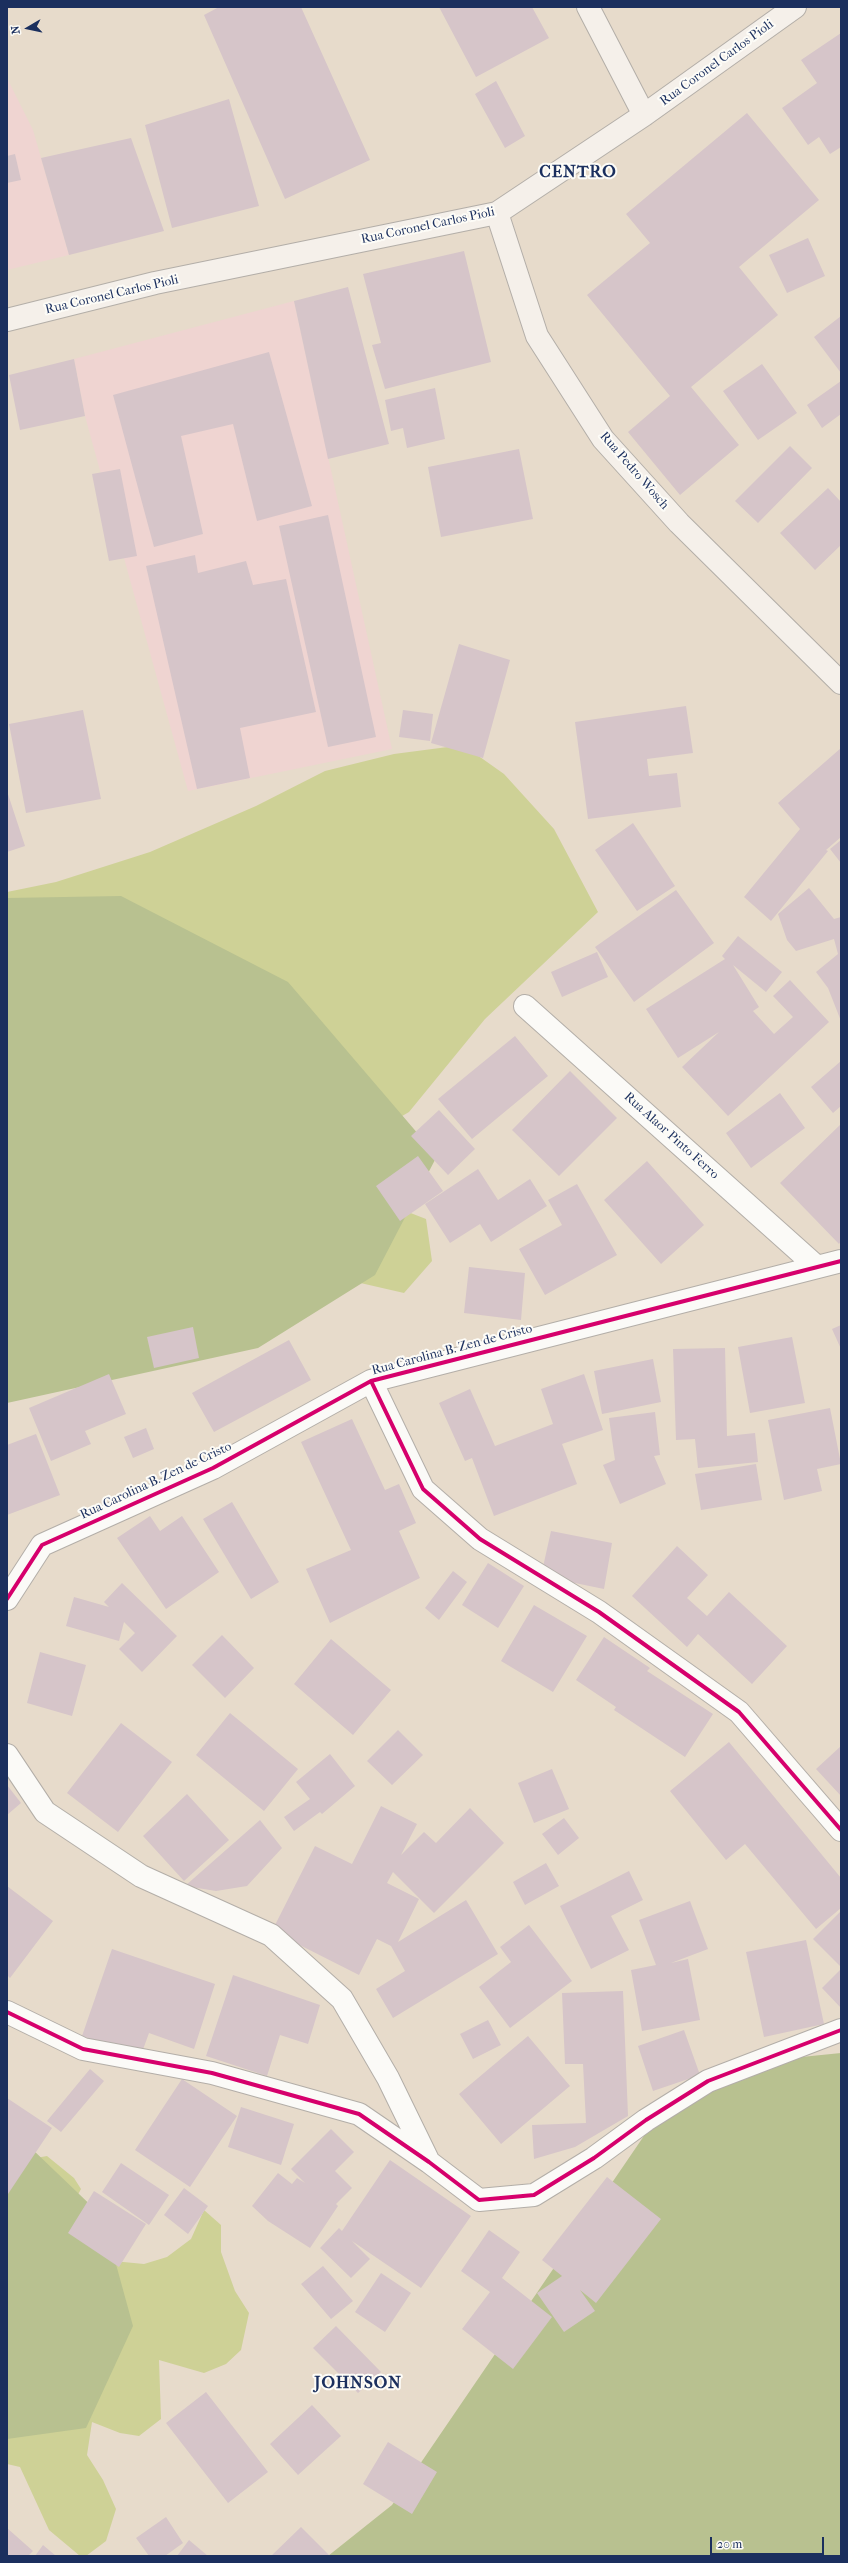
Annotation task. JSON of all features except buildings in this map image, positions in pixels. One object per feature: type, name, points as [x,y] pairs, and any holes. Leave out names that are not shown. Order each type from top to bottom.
[{"type":"main road","points":[[588,7],[644,115]]},
{"type":"main road","name":"Rua Coronel Carlos Pioli","points":[[7,320],[155,283],[497,213],[644,115],[795,7]]},
{"type":"main road","name":"Rua Pedro Wosch","points":[[497,213],[537,336],[603,439],[679,522],[841,683]]},
{"type":"street","name":"Rua Alaor Pinto Ferro","points":[[525,1006],[817,1267]]},
{"type":"street","name":"Rua Carolina B. Zen de Cristo","points":[[7,1599],[42,1545],[213,1468],[371,1381],[841,1261]]},
{"type":"street","points":[[371,1381],[423,1489],[480,1539],[599,1612],[738,1712],[841,1830]]},
{"type":"street","points":[[7,1755],[45,1812],[140,1876],[271,1935],[342,1999],[388,2078],[429,2162]]},
{"type":"street","points":[[7,2012],[83,2049],[212,2073],[359,2114],[429,2162],[479,2200],[534,2194],[594,2158],[646,2120],[708,2081],[841,2030]]},
{"type":"shaded area","points":[[7,78],[33,130],[69,255],[7,270]]},
{"type":"shaded area","points":[[294,301],[392,749],[188,791],[85,416],[74,359]]},
{"type":"green space","points":[[463,745],[504,774],[554,829],[598,912],[485,1019],[409,1112],[373,1133],[372,1198],[426,1219],[432,1261],[404,1293],[330,1276],[7,1380],[7,892],[56,882],[150,852],[256,806],[325,771],[394,754]]},
{"type":"green space","points":[[121,896],[288,982],[437,1156],[375,1275],[258,1348],[7,1403],[7,898]]},
{"type":"green space","points":[[841,2053],[841,2556],[328,2556],[392,2505],[663,2108],[772,2060]]},
{"type":"green space","points":[[7,2125],[103,2217],[133,2326],[86,2428],[7,2439]]},
{"type":"green space","points":[[47,2156],[74,2178],[81,2189],[68,2213],[113,2261],[144,2264],[167,2257],[191,2239],[204,2210],[221,2225],[221,2252],[235,2291],[249,2313],[241,2350],[226,2364],[204,2373],[159,2360],[161,2419],[139,2436],[120,2433],[92,2422],[87,2455],[103,2480],[116,2509],[106,2541],[86,2556],[80,2556],[49,2530],[20,2467],[7,2464],[7,2181],[36,2158]]},
{"type":"cycle path","points":[[7,1599],[42,1545],[213,1468],[371,1381],[841,1261]]},
{"type":"cycle path","points":[[371,1381],[423,1489],[480,1539],[599,1612],[739,1712],[841,1830]]},
{"type":"cycle path","points":[[7,2012],[83,2049],[212,2073],[359,2114],[429,2162],[479,2200],[534,2195],[594,2158],[646,2120],[708,2081],[841,2030]]},
{"type":"district","name":"CENTRO","points":[[578,173]]},
{"type":"district","name":"JOHNSON","points":[[358,2384]]}]
